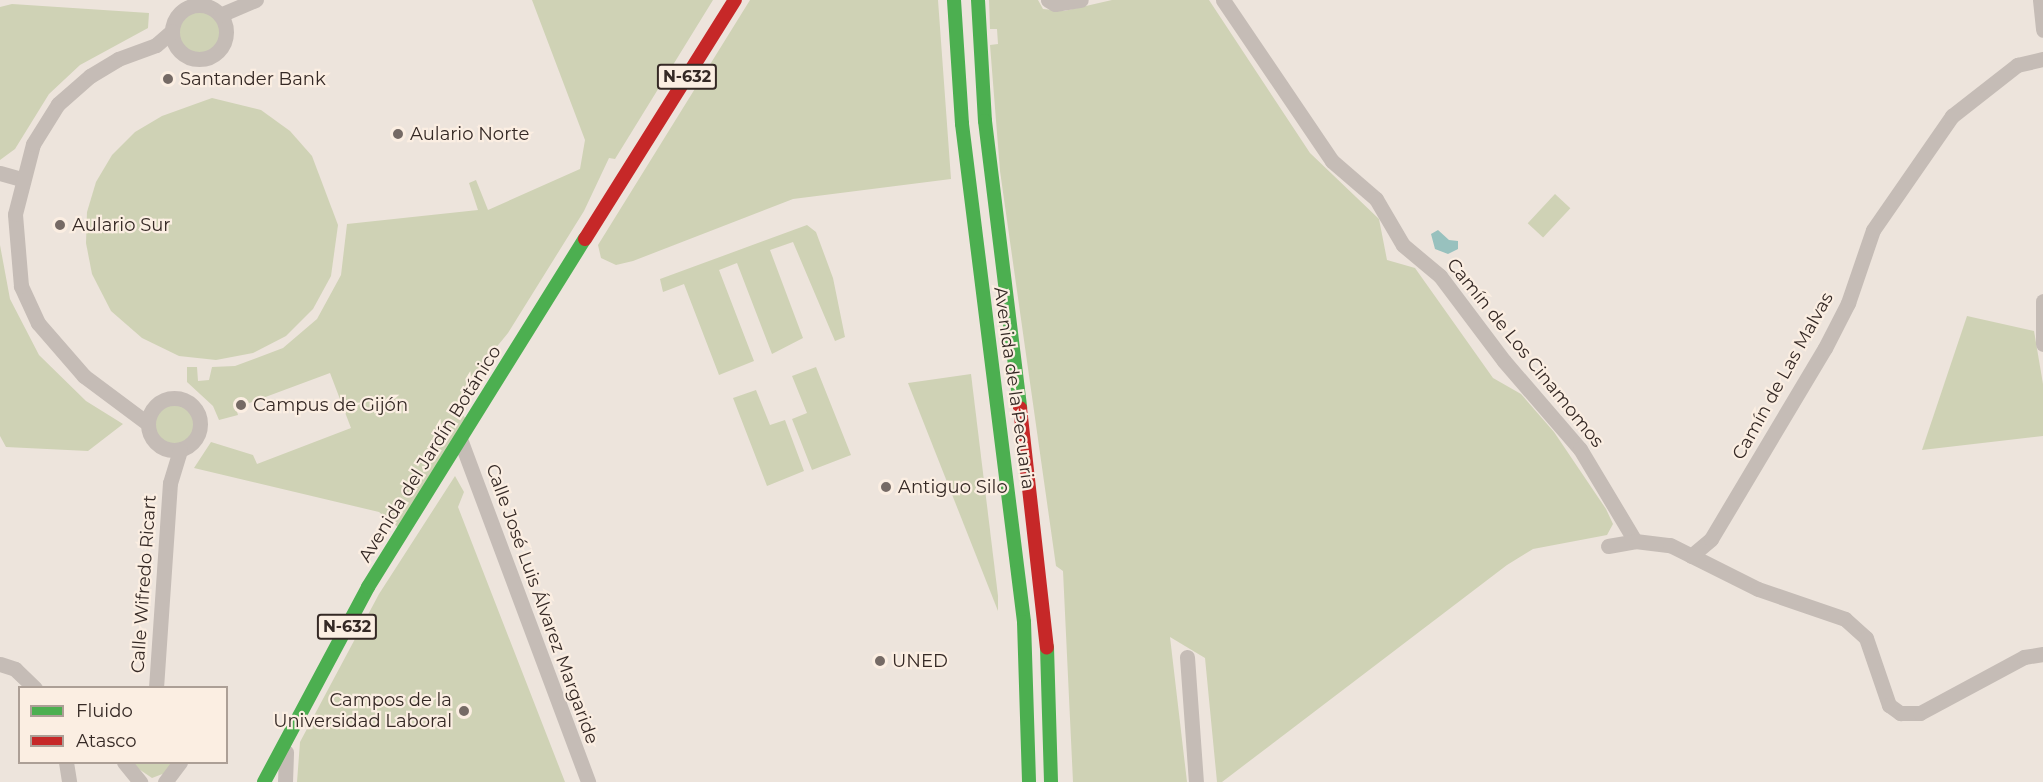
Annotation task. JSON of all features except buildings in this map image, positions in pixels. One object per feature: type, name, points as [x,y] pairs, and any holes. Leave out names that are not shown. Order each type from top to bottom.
[{"type":"main road","name":"Avenida del Jardín Botánico","points":[[637,151],[671,81],[722,0]]},
{"type":"main road","name":"Avenida del Jardín Botánico","points":[[264,782],[368,587],[637,151],[735,0]]},
{"type":"main road","name":"Avenida de la Pecuaria","points":[[954,0],[962,124],[1024,622],[1029,782]]},
{"type":"main road","name":"Avenida de la Pecuaria","points":[[978,0],[985,121],[1046,618],[1051,782]]},
{"type":"street","points":[[130,409],[175,398],[197,413],[199,431],[180,450],[163,448],[155,443],[147,423],[84,376],[38,323],[21,286],[16,255],[15,214],[21,179],[33,144],[58,104],[118,59],[156,45],[172,30],[186,5],[214,8],[256,0]]},
{"type":"street","points":[[1048,0],[1055,4],[1081,0]]},
{"type":"street","name":"Camín de Los Cinamomos","points":[[1223,0],[1332,161],[1376,198],[1403,245],[1440,276],[1504,361],[1580,448],[1635,541]]},
{"type":"street","points":[[2040,0],[2043,30]]},
{"type":"street","points":[[156,45],[195,59],[217,52],[226,34],[214,8]]},
{"type":"street","points":[[172,30],[180,52]]},
{"type":"street","name":"Camín de Las Malvas","points":[[1691,556],[1711,539],[1825,348],[1848,303],[1873,230],[1952,116],[2017,65],[2043,59]]},
{"type":"street","points":[[0,173],[21,179]]},
{"type":"street","points":[[2043,301],[2043,344]]},
{"type":"street","points":[[147,423],[157,404]]},
{"type":"street","name":"Calle José Luis Álvarez Margaride","points":[[460,439],[588,782]]},
{"type":"street","name":"Calle Wifredo Ricart","points":[[163,448],[170,483]]},
{"type":"street","name":"Calle Wifredo Ricart","points":[[156,686],[170,483],[180,450]]},
{"type":"street","points":[[1608,546],[1635,541],[1670,545],[1758,589],[1835,615],[1857,627],[1875,653],[1889,705],[1900,713],[1920,713],[2024,657],[2043,654]]},
{"type":"street","points":[[1187,657],[1196,782]]},
{"type":"street","points":[[0,664],[15,669],[34,686]]},
{"type":"street","points":[[285,782],[287,739]]},
{"type":"street","points":[[66,764],[69,782]]},
{"type":"street","points":[[126,764],[140,782]]},
{"type":"street","points":[[165,782],[178,764]]},
{"type":"green space","points":[[532,0],[713,0],[615,159],[609,158],[584,211],[508,333],[468,382],[458,411],[471,423],[403,531],[379,512],[194,468],[211,442],[253,455],[257,464],[351,428],[330,373],[236,408],[238,415],[219,420],[213,406],[187,382],[187,367],[197,367],[198,381],[209,380],[212,367],[235,366],[283,348],[317,319],[341,275],[347,224],[478,210],[469,183],[476,180],[488,210],[580,169],[585,140]]},
{"type":"green space","points":[[750,0],[938,0],[951,179],[793,199],[633,261],[616,265],[601,258],[598,245]]},
{"type":"green space","points":[[989,0],[1038,0],[1043,9],[1064,11],[1112,0],[1209,0],[1310,153],[1379,219],[1387,260],[1415,268],[1493,378],[1521,394],[1554,432],[1606,509],[1613,524],[1607,535],[1533,549],[1507,565],[1222,782],[1217,782],[1205,658],[1170,637],[1187,782],[1073,782],[1063,571],[1056,566],[1000,171],[990,45],[998,44],[997,29],[990,29]]},
{"type":"green space","points":[[12,4],[149,13],[148,28],[80,65],[49,94],[15,149],[0,160],[0,7]]},
{"type":"green space","points":[[199,5],[209,7],[218,13],[224,22],[226,32],[224,42],[218,51],[209,57],[199,59],[189,57],[180,51],[174,42],[172,32],[174,22],[180,13],[189,7]]},
{"type":"green space","points":[[212,98],[261,110],[290,131],[312,156],[338,225],[331,276],[313,309],[286,336],[253,353],[216,360],[179,356],[142,338],[111,311],[92,274],[86,243],[87,212],[96,182],[112,155],[135,132],[162,116]]},
{"type":"green space","points":[[1555,194],[1570,208],[1543,238],[1528,223]]},
{"type":"green space","points":[[807,225],[816,232],[833,278],[845,337],[835,341],[793,242],[770,250],[803,338],[772,354],[737,263],[719,270],[754,361],[719,375],[684,284],[663,292],[660,279]]},
{"type":"green space","points":[[0,245],[10,299],[39,355],[86,401],[123,424],[88,451],[6,447],[0,436]]},
{"type":"green space","points":[[1967,316],[2034,331],[2043,384],[2043,436],[1922,450]]},
{"type":"green space","points":[[816,367],[851,455],[812,470],[792,419],[807,413],[792,376]]},
{"type":"green space","points":[[971,374],[998,596],[998,611],[908,383]]},
{"type":"green space","points":[[756,390],[770,425],[785,420],[804,471],[767,486],[733,398]]},
{"type":"green space","points":[[175,402],[191,409],[198,425],[191,441],[175,448],[159,441],[152,425],[159,409]]},
{"type":"green space","points":[[455,476],[464,492],[458,507],[565,782],[297,782],[300,742],[379,594]]},
{"type":"green space","points":[[131,764],[171,764],[165,773],[152,778]]},
{"type":"water","points":[[1438,230],[1449,240],[1458,241],[1458,249],[1448,254],[1435,249],[1431,234]]},
{"type":"traffic: fast","points":[[954,0],[962,124],[1024,622],[1029,782]]},
{"type":"traffic: fast","points":[[978,0],[985,121],[1020,408]]},
{"type":"traffic: fast","points":[[264,782],[368,587],[585,239]]},
{"type":"traffic: fast","points":[[1047,647],[1051,782]]},
{"type":"traffic: jam","points":[[585,239],[735,0]]},
{"type":"traffic: jam","points":[[1020,408],[1047,647]]},
{"type":"place","name":"Santander Bank","points":[[168,79]]},
{"type":"place","name":"Aulario Norte","points":[[398,134]]},
{"type":"place","name":"Aulario Sur","points":[[60,225]]},
{"type":"place","name":"Campus de Gijón","points":[[241,405]]},
{"type":"place","name":"Antiguo Silo","points":[[886,487]]},
{"type":"place","name":"UNED","points":[[880,661]]},
{"type":"place","name":"Campos de la Universidad Laboral","points":[[464,711]]}]
